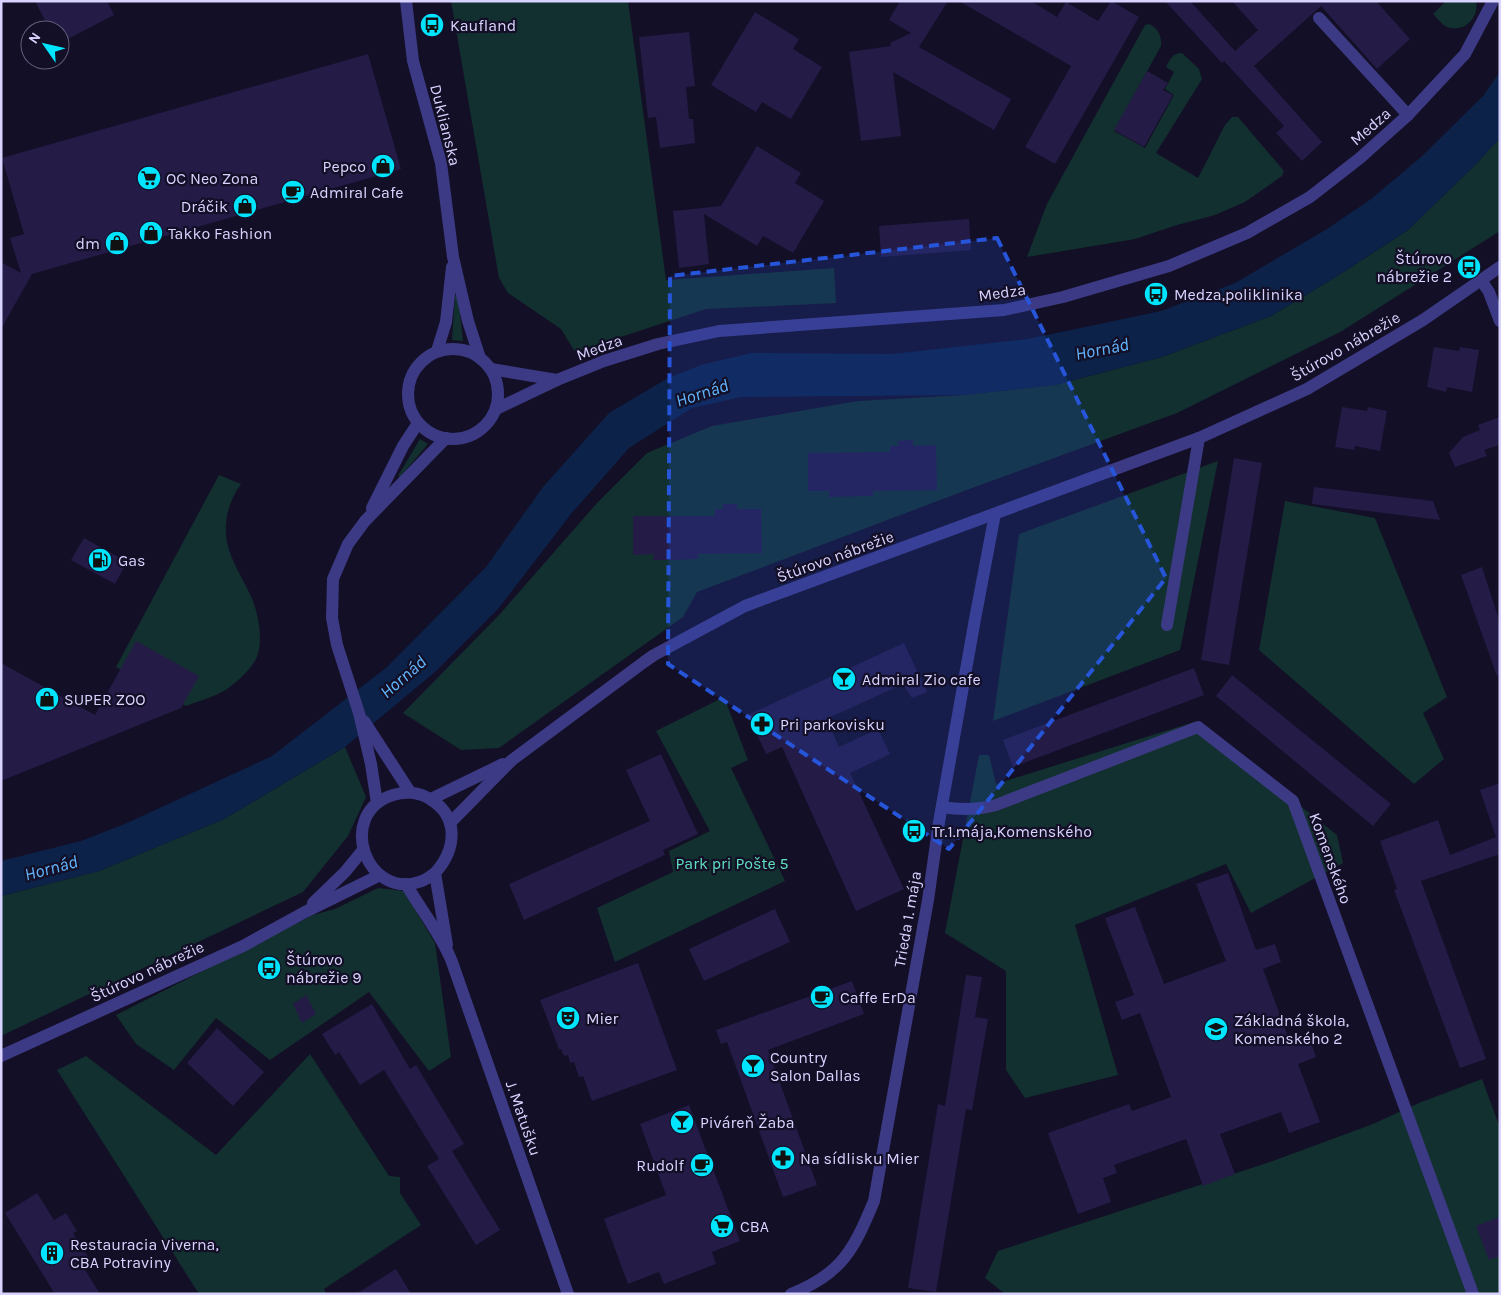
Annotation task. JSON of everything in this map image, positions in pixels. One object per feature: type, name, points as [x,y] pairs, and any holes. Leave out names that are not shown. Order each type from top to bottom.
[{"type":"street","name":"Duklianska","points":[[406,1],[413,61],[441,163],[453,257]]},
{"type":"street","name":"Medza","points":[[496,409],[557,380],[604,361],[658,344],[719,331],[1004,310],[1063,297],[1169,266],[1248,233],[1310,197],[1360,158],[1408,115],[1465,54],[1493,1]]},
{"type":"street","name":"Medza","points":[[1319,18],[1408,115]]},
{"type":"street","points":[[437,351],[446,322],[453,257]]},
{"type":"street","points":[[453,257],[468,322],[480,358]]},
{"type":"street","name":"Štúrovo nábrežie","points":[[512,760],[654,655],[745,606],[1199,438],[1307,389],[1423,320],[1500,267]]},
{"type":"street","points":[[1482,280],[1489,292],[1500,321]]},
{"type":"street","points":[[452,348],[467,350],[480,358],[491,369],[498,395],[496,409],[488,422],[476,432],[462,438],[436,436],[418,423],[411,410],[408,386],[412,375],[426,357],[437,351],[452,348]]},
{"type":"street","points":[[491,369],[557,380]]},
{"type":"street","points":[[365,521],[418,423]]},
{"type":"street","points":[[377,803],[371,764],[359,713],[344,670],[332,618],[334,579],[348,544],[365,521],[446,438]]},
{"type":"street","points":[[1167,625],[1199,438]]},
{"type":"street","name":"Trieda 1. mája","points":[[791,1294],[809,1287],[834,1270],[858,1240],[874,1202],[928,900],[942,807],[975,619],[995,514]]},
{"type":"street","points":[[359,713],[410,792]]},
{"type":"street","name":"Komenského","points":[[942,807],[984,808],[1198,727],[1293,802],[1473,1294]]},
{"type":"street","points":[[431,799],[512,760]]},
{"type":"street","points":[[450,823],[512,760]]},
{"type":"street","points":[[410,792],[431,799],[442,809],[450,823],[452,837],[445,863],[435,873],[422,881],[406,884],[393,882],[380,875],[369,864],[363,850],[361,838],[363,825],[369,813],[377,803],[399,793],[410,792]]},
{"type":"street","points":[[305,912],[363,850]]},
{"type":"street","points":[[435,873],[448,953]]},
{"type":"street","points":[[305,912],[380,875]]},
{"type":"street","points":[[406,884],[448,953]]},
{"type":"street","name":"Štúrovo nábrežie","points":[[1,1056],[243,946],[305,912]]},
{"type":"street","name":"J. Matušku","points":[[448,953],[568,1294]]},
{"type":"highlighted area","points":[[997,238],[1166,578],[949,849],[668,664],[670,276]]},
{"type":"green space","points":[[451,1],[628,1],[666,280],[834,268],[836,303],[706,309],[575,352],[561,329],[508,293],[499,278]]},
{"type":"green space","points":[[1446,1],[1476,1],[1477,7],[1472,19],[1463,27],[1451,28],[1445,26],[1433,14]]},
{"type":"green space","points":[[1149,24],[1159,33],[1161,46],[1114,131],[1145,148],[1174,95],[1165,89],[1174,72],[1166,67],[1174,55],[1182,53],[1199,69],[1202,79],[1156,153],[1198,178],[1225,125],[1232,117],[1238,117],[1284,171],[1282,176],[1245,202],[1215,215],[1135,239],[1027,257],[1047,204],[1145,25]]},
{"type":"green space","points":[[1500,138],[1500,231],[1342,331],[1177,413],[697,592],[683,617],[499,748],[461,750],[403,713],[500,614],[597,503],[647,453],[712,426],[858,401],[964,395],[1055,385],[1162,357],[1271,316],[1339,275],[1408,230]]},
{"type":"green space","points":[[458,295],[463,341],[452,340],[455,296]]},
{"type":"green space","points":[[420,439],[428,444],[400,477],[398,476]]},
{"type":"green space","points":[[1218,461],[1180,650],[993,721],[1019,534]]},
{"type":"green space","points":[[219,475],[241,484],[230,504],[226,534],[232,557],[253,601],[259,623],[260,639],[258,654],[252,665],[231,686],[218,694],[186,706],[116,667]]},
{"type":"green space","points":[[1285,501],[1375,518],[1447,697],[1423,713],[1444,759],[1414,784],[1259,650]]},
{"type":"green space","name":"Park pri Pošte 5","points":[[724,697],[748,760],[731,768],[785,881],[615,962],[597,908],[673,872],[669,851],[710,831],[656,731]]},
{"type":"green space","points":[[1194,722],[1337,835],[1343,863],[1251,913],[1226,864],[1075,925],[1118,1075],[1025,1098],[1006,1070],[1006,971],[945,933],[979,755],[989,755],[996,784]]},
{"type":"green space","points":[[345,747],[366,797],[348,836],[303,892],[1,1036],[1,896],[99,871],[224,819]]},
{"type":"green space","points":[[378,888],[404,891],[435,943],[451,1057],[429,1071],[369,992],[270,1060],[216,1018],[174,1070],[136,1044],[116,1015],[313,915],[335,909]]},
{"type":"green space","points":[[310,1054],[389,1176],[400,1177],[400,1193],[421,1225],[324,1289],[326,1294],[199,1294],[57,1070],[86,1056],[216,1155]]},
{"type":"green space","points":[[1482,1079],[1500,1128],[1500,1294],[1005,1294],[985,1278],[998,1251],[1270,1162],[1373,1124],[1419,1103]]},
{"type":"water","name":"Hornád","points":[[1500,72],[1500,138],[1475,165],[1408,230],[1271,316],[1162,357],[1055,385],[964,395],[741,397],[692,408],[629,448],[571,514],[498,609],[435,672],[345,747],[224,819],[99,871],[1,896],[1,861],[81,841],[127,823],[272,756],[387,667],[486,567],[543,487],[609,413],[668,378],[701,365],[751,353],[892,354],[1028,339],[1161,311],[1235,283],[1327,229],[1371,199],[1421,157],[1483,96]]},
{"type":"building","points":[[35,1],[107,1],[114,15],[70,38],[70,20],[45,20]]},
{"type":"building","points":[[900,1],[948,1],[919,47],[1011,99],[994,130],[893,72],[901,136],[861,141],[849,52],[891,46],[890,43],[911,33],[889,20]]},
{"type":"building","points":[[959,1],[1031,1],[1057,17],[1066,2],[1098,21],[1111,1],[1139,17],[1055,164],[1025,147],[1071,66]]},
{"type":"building","points":[[1165,1],[1190,1],[1235,51],[1258,30],[1232,1],[1376,1],[1410,39],[1377,69],[1321,6],[1254,66],[1322,142],[1302,161],[1276,133],[1284,126]]},
{"type":"building","points":[[755,12],[799,39],[793,49],[822,67],[791,119],[762,102],[756,112],[711,85]]},
{"type":"building","points":[[689,32],[695,86],[686,87],[689,119],[693,119],[695,143],[660,148],[656,117],[648,118],[639,37]]},
{"type":"building","points":[[368,54],[401,169],[32,274],[1,329],[1,262],[21,273],[10,238],[24,234],[2,158]]},
{"type":"building","points":[[1147,71],[1168,83],[1163,90],[1173,95],[1144,147],[1114,130]]},
{"type":"building","points":[[757,146],[801,173],[795,183],[824,201],[793,253],[763,236],[757,246],[704,214],[709,264],[679,268],[673,211],[721,206]]},
{"type":"building","points":[[969,219],[971,250],[881,257],[879,226]]},
{"type":"building","points":[[1434,347],[1459,351],[1460,347],[1479,350],[1472,392],[1447,387],[1446,392],[1427,387]]},
{"type":"building","points":[[1342,407],[1367,411],[1368,407],[1387,411],[1380,451],[1355,446],[1354,450],[1335,447]]},
{"type":"building","points":[[1500,417],[1500,445],[1484,450],[1487,456],[1455,467],[1449,453],[1463,437],[1480,430],[1478,425]]},
{"type":"building","points":[[913,440],[913,446],[936,445],[937,490],[873,491],[873,496],[829,497],[829,491],[808,491],[808,453],[890,452],[890,446],[898,446],[898,441]]},
{"type":"building","points":[[1234,458],[1262,463],[1229,665],[1201,660]]},
{"type":"building","points":[[1314,487],[1433,501],[1440,520],[1312,504]]},
{"type":"building","points":[[723,504],[737,504],[737,509],[761,509],[762,553],[698,554],[698,559],[670,560],[653,560],[654,554],[633,555],[633,516],[715,516],[715,509],[723,509]]},
{"type":"building","points":[[84,538],[127,562],[115,584],[71,560]]},
{"type":"building","points":[[1482,567],[1500,623],[1500,675],[1497,676],[1461,575]]},
{"type":"building","points":[[136,641],[199,676],[181,708],[1,781],[1,663],[95,715]]},
{"type":"building","points":[[904,643],[927,692],[912,698],[903,684],[826,719],[839,747],[878,729],[890,754],[850,773],[904,889],[856,911],[782,747],[766,754],[748,715]]},
{"type":"building","points":[[1194,668],[1204,695],[1013,767],[1003,740]]},
{"type":"building","points":[[1232,675],[1391,804],[1373,826],[1216,696]]},
{"type":"building","points":[[661,754],[698,834],[663,850],[665,855],[524,920],[509,884],[650,821],[626,770]]},
{"type":"building","points":[[1500,783],[1500,854],[1421,881],[1486,1059],[1460,1068],[1394,890],[1397,889],[1380,841],[1438,820],[1450,855],[1496,837],[1480,790]]},
{"type":"building","name":"Základná škola, Komenského 2","points":[[1228,873],[1256,950],[1275,944],[1281,962],[1263,969],[1291,1045],[1310,1039],[1316,1057],[1298,1064],[1320,1122],[1289,1133],[1281,1112],[1220,1134],[1235,1174],[1203,1186],[1186,1139],[1114,1165],[1117,1173],[1103,1178],[1111,1202],[1078,1214],[1048,1133],[1129,1104],[1132,1111],[1171,1097],[1140,1013],[1122,1020],[1115,1002],[1134,995],[1105,918],[1135,907],[1164,984],[1226,961],[1196,884]]},
{"type":"building","points":[[775,909],[790,942],[704,981],[689,949]]},
{"type":"building","points":[[638,963],[677,1070],[592,1101],[583,1076],[579,1077],[574,1062],[570,1063],[568,1055],[564,1056],[561,1049],[559,1049],[540,1000]]},
{"type":"building","points":[[966,975],[982,977],[975,1017],[988,1019],[972,1110],[966,1109],[936,1292],[908,1288],[938,1104],[945,1106]]},
{"type":"building","points":[[852,981],[864,1014],[768,1050],[817,1185],[783,1197],[727,1042],[721,1044],[716,1030]]},
{"type":"building","points":[[306,995],[316,1014],[302,1023],[293,1004]]},
{"type":"building","points":[[372,1004],[410,1069],[416,1065],[464,1144],[452,1151],[500,1230],[476,1245],[427,1166],[439,1159],[384,1070],[360,1085],[339,1052],[335,1055],[322,1034]]},
{"type":"building","points":[[217,1028],[264,1072],[233,1106],[187,1063]]},
{"type":"building","points":[[689,1105],[740,1241],[712,1252],[716,1264],[664,1284],[659,1272],[628,1284],[604,1219],[666,1195],[640,1124]]},
{"type":"building","name":"Restauracia Viverna, CBA Potraviny","points":[[37,1193],[54,1220],[66,1213],[77,1231],[73,1233],[92,1263],[84,1268],[100,1294],[55,1294],[5,1213]]},
{"type":"building","points":[[1500,1217],[1500,1256],[1489,1260],[1476,1226]]},
{"type":"building","points":[[396,1269],[411,1294],[356,1294]]},
{"type":"place","name":"Kaufland","points":[[432,25]]},
{"type":"place","name":"Pepco","points":[[383,166]]},
{"type":"place","name":"OC Neo Zona","points":[[149,178]]},
{"type":"place","name":"Admiral Cafe","points":[[293,192]]},
{"type":"place","name":"Dráčik","points":[[245,206]]},
{"type":"place","name":"Takko Fashion","points":[[151,233]]},
{"type":"place","name":"dm","points":[[117,243]]},
{"type":"place","name":"Štúrovo nábrežie 2","points":[[1469,267]]},
{"type":"place","name":"Medza,poliklinika","points":[[1156,294]]},
{"type":"place","name":"Gas","points":[[100,560]]},
{"type":"place","name":"Admiral Zio cafe","points":[[844,679]]},
{"type":"place","name":"SUPER ZOO","points":[[47,699]]},
{"type":"place","name":"Pri parkovisku","points":[[762,724]]},
{"type":"place","name":"Tr.1.mája,Komenského","points":[[914,831]]},
{"type":"place","name":"Štúrovo nábrežie 9","points":[[269,968]]},
{"type":"place","name":"Caffe ErDa","points":[[822,997]]},
{"type":"place","name":"Mier","points":[[568,1018]]},
{"type":"place","name":"Základná škola, Komenského 2","points":[[1216,1029]]},
{"type":"place","name":"Country Salon Dallas","points":[[753,1066]]},
{"type":"place","name":"Piváreň Žaba","points":[[682,1122]]},
{"type":"place","name":"Na sídlisku Mier","points":[[783,1158]]},
{"type":"place","name":"Rudolf","points":[[702,1165]]},
{"type":"place","name":"CBA","points":[[722,1226]]},
{"type":"place","name":"Restauracia Viverna, CBA Potraviny","points":[[52,1253]]}]
